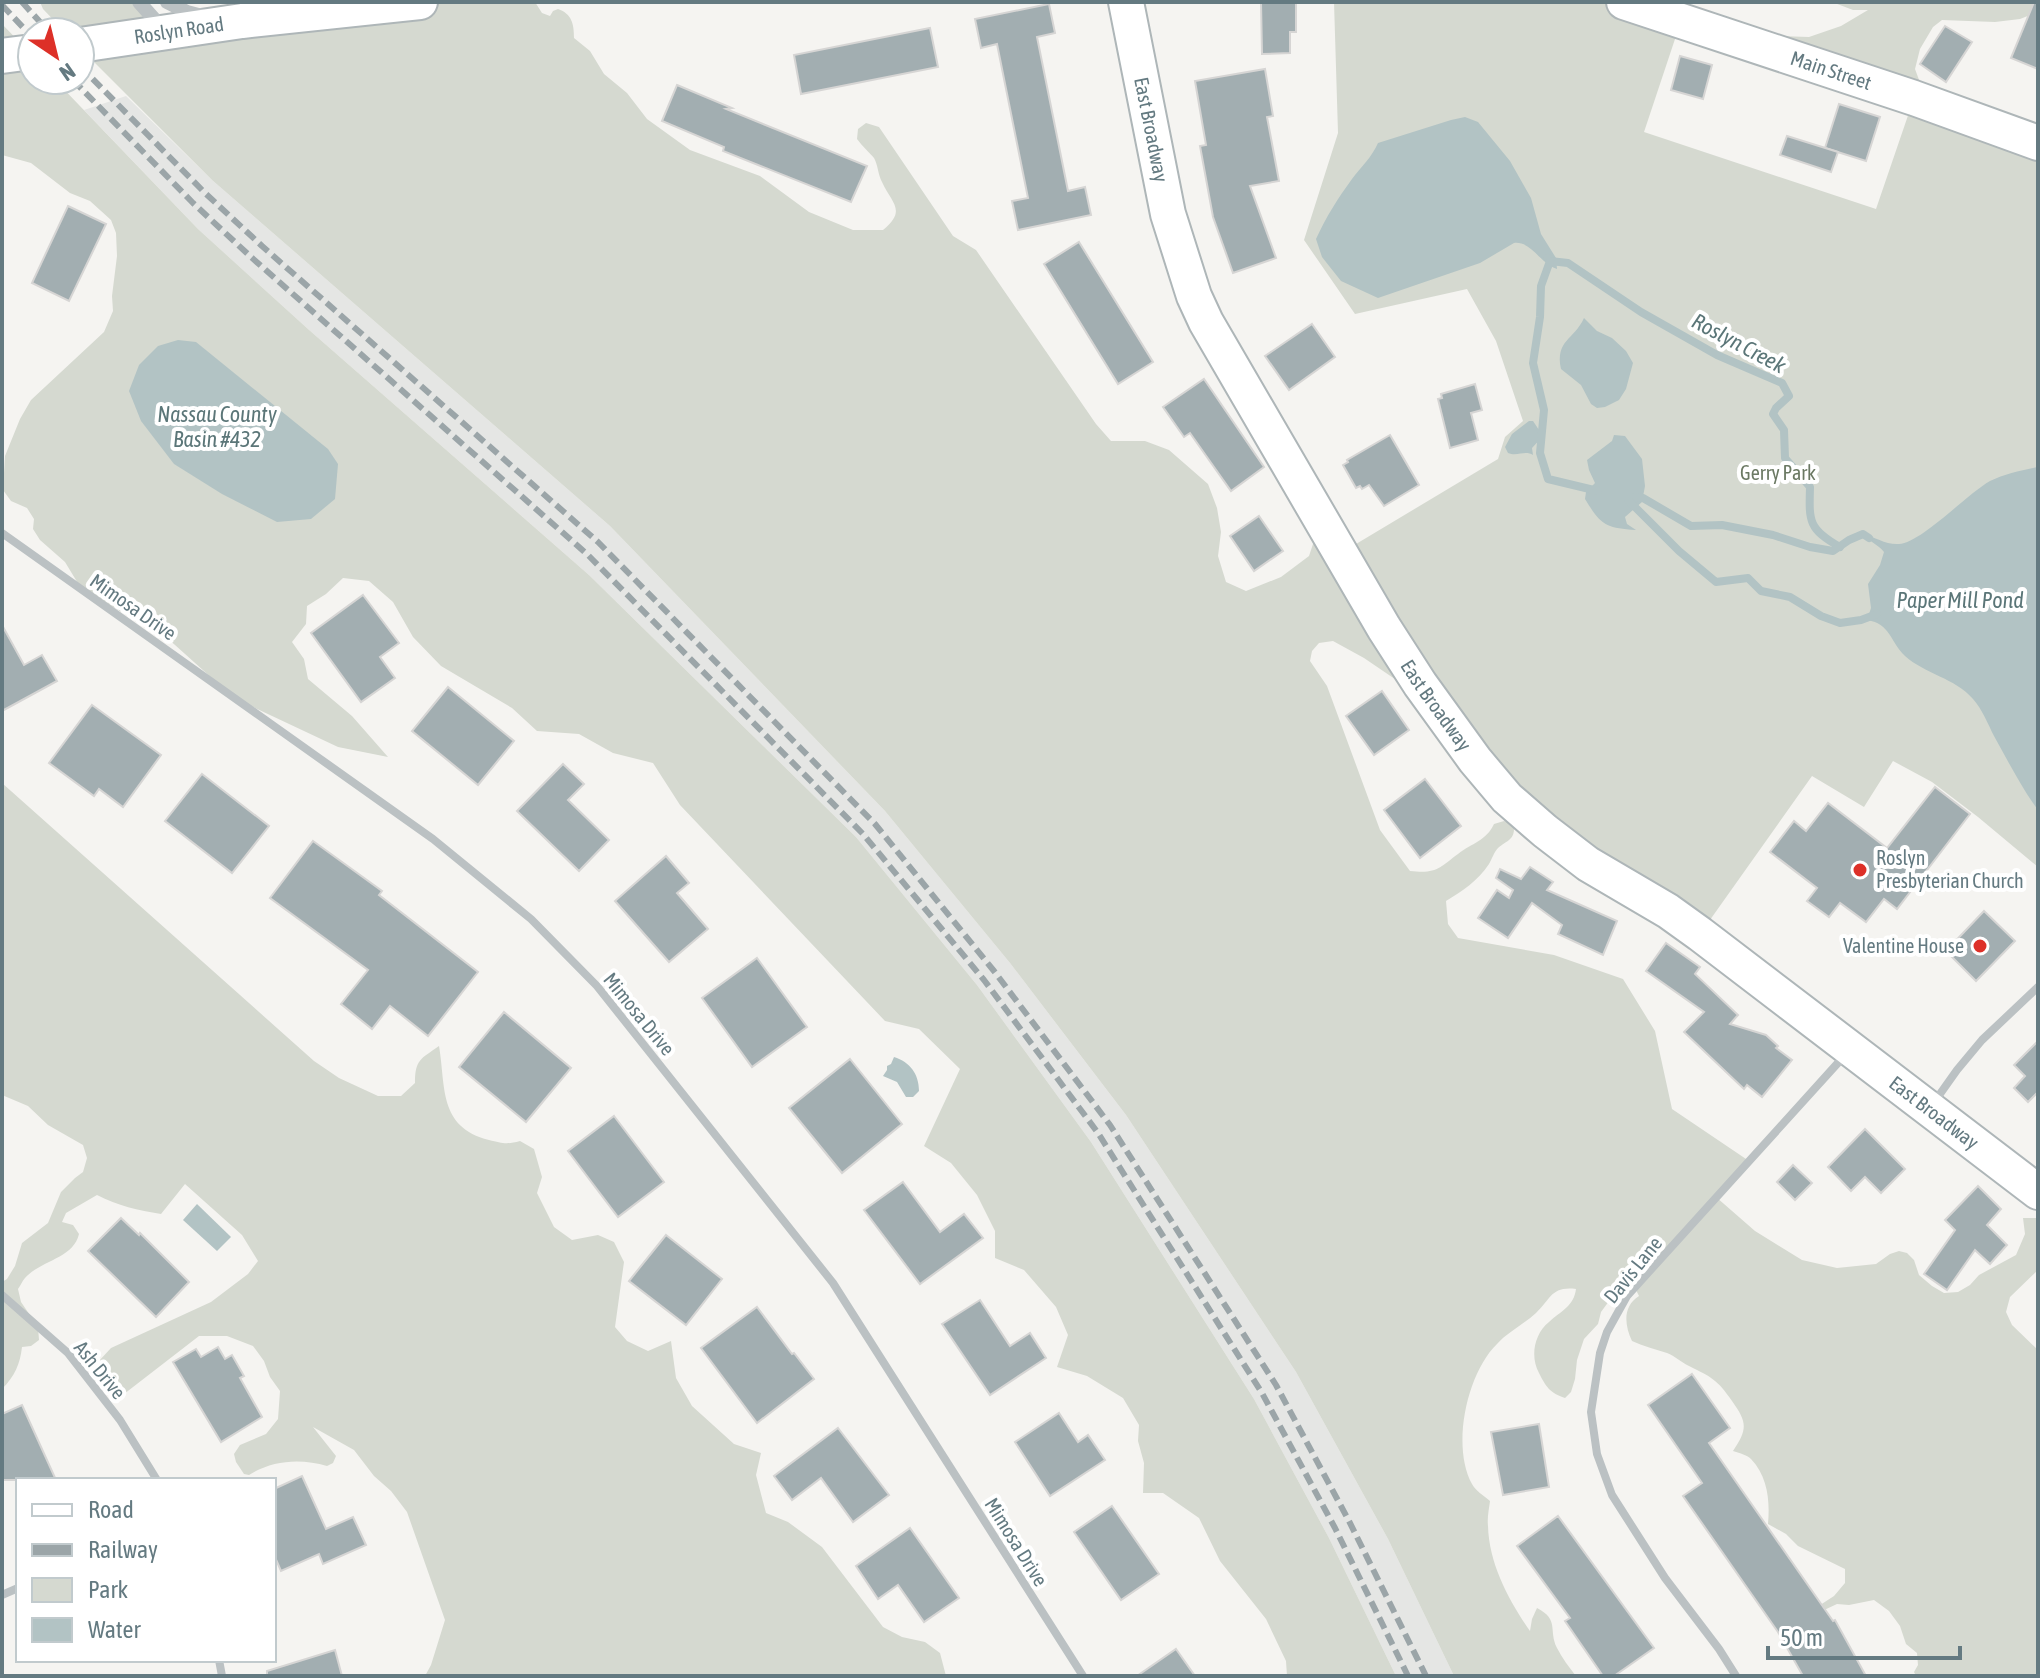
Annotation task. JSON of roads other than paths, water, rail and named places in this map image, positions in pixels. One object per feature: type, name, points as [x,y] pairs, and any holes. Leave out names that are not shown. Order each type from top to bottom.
[{"type":"main road","name":"Roslyn Road","points":[[96,40],[167,17],[242,21],[420,2]]},
{"type":"main road","name":"East Broadway","points":[[1126,2],[1168,214],[1194,296],[1206,322],[1384,628],[1475,760],[1507,798],[1588,864],[1690,926],[2038,1192]]},
{"type":"main road","name":"Main Street","points":[[1624,2],[1914,98],[2038,143]]},
{"type":"street","points":[[139,2],[167,17]]},
{"type":"street","name":"Mimosa Drive","points":[[2,533],[433,839],[531,919],[597,986],[833,1283],[1083,1676]]},
{"type":"street","points":[[1930,1108],[1982,1040],[2038,987]]},
{"type":"street","name":"Davis Lane","points":[[1736,1676],[1665,1578],[1612,1495],[1597,1454],[1591,1412],[1600,1353],[1607,1332],[1627,1296],[1850,1048]]},
{"type":"street","name":"Ash Drive","points":[[2,1295],[68,1353],[120,1420],[156,1478]]},
{"type":"water","points":[[1465,117],[1478,122],[1510,161],[1531,198],[1541,234],[1556,258],[1557,269],[1526,245],[1514,243],[1480,263],[1378,298],[1341,281],[1322,257],[1316,239],[1337,201],[1378,143]]},
{"type":"water","points":[[1584,318],[1597,331],[1612,338],[1633,363],[1626,389],[1619,400],[1605,407],[1597,408],[1591,404],[1581,385],[1561,369],[1563,346]]},
{"type":"water","name":"Nassau County Basin #432","points":[[178,340],[196,342],[328,449],[338,464],[335,499],[311,519],[277,522],[222,494],[174,464],[141,421],[129,391],[139,365],[158,346]]},
{"type":"water","points":[[1533,421],[1543,436],[1532,448],[1533,455],[1508,453],[1505,447],[1512,434]]},
{"type":"water","points":[[1614,435],[1625,436],[1642,459],[1645,486],[1642,502],[1625,517],[1627,524],[1636,530],[1605,524],[1585,499],[1586,492],[1595,483],[1587,460],[1612,441]]},
{"type":"water","name":"Paper Mill Pond","points":[[2038,467],[2038,810],[1973,699],[1958,686],[1913,662],[1900,651],[1886,629],[1867,620],[1871,608],[1868,584],[1884,552],[1863,534],[1890,543],[1908,542],[1990,481]]},
{"type":"water","points":[[894,1057],[905,1062],[915,1074],[919,1091],[913,1097],[906,1097],[897,1082],[883,1076]]},
{"type":"water","points":[[197,1204],[231,1237],[217,1251],[183,1220]]},
{"type":"waterway","name":"Roslyn Creek","points":[[1548,258],[1550,261],[1568,263],[1641,312],[1717,355],[1782,383],[1789,396],[1773,414],[1784,430],[1785,458],[1810,487],[1811,516],[1816,529],[1840,547]]},
{"type":"waterway","name":"Roslyn Creek","points":[[1550,261],[1541,286],[1533,363],[1544,410],[1540,453],[1548,479],[1598,491]]},
{"type":"waterway","name":"Roslyn Creek","points":[[1635,497],[1643,498],[1691,526],[1722,525],[1773,535],[1810,547],[1833,551],[1863,534],[1869,538]]},
{"type":"waterway","name":"Roslyn Creek","points":[[1629,501],[1679,551],[1716,582],[1748,578],[1761,591],[1790,597],[1821,616],[1840,623],[1877,614]]},
{"type":"railway","points":[[22,2],[35,16]]},
{"type":"railway","points":[[2,5],[16,20]]},
{"type":"railway","points":[[96,82],[262,246],[598,542],[875,824],[994,971],[1110,1125],[1276,1385],[1349,1521],[1426,1676]]},
{"type":"railway","points":[[89,96],[193,203],[251,257],[588,555],[863,834],[984,980],[1098,1133],[1262,1393],[1335,1528],[1408,1676]]},
{"type":"place","name":"Roslyn Presbyterian Church","points":[[1860,870]]},
{"type":"place","name":"Valentine House","points":[[1980,946]]},
{"type":"park label","name":"Gerry Park","points":[[1778,473]]}]
